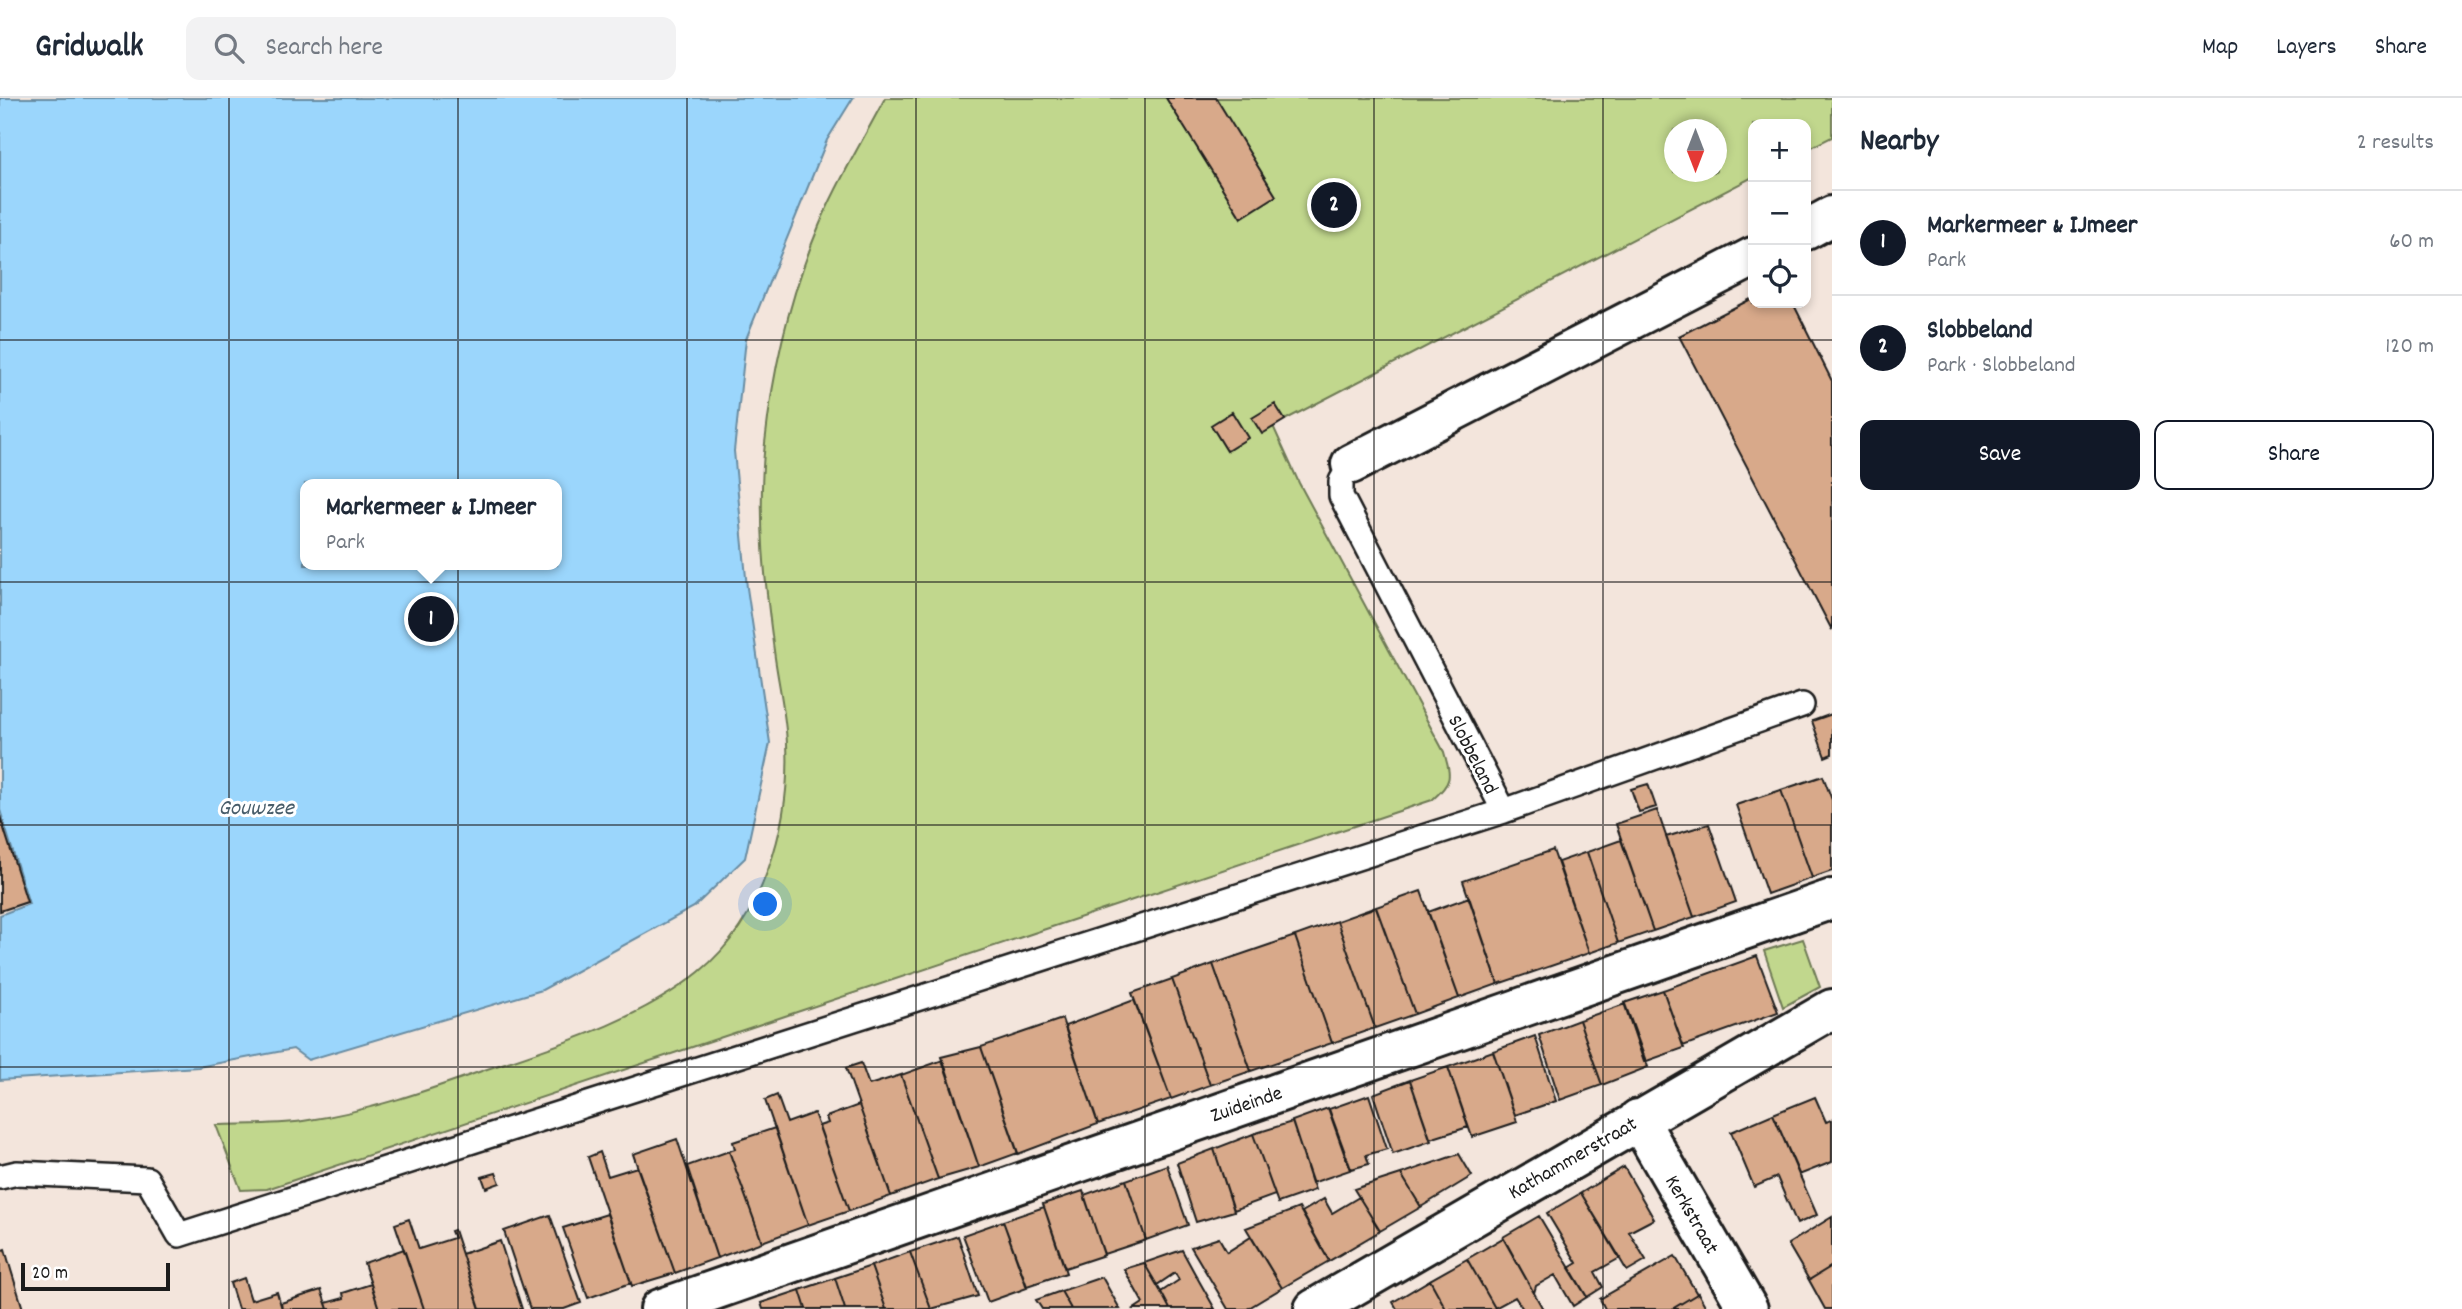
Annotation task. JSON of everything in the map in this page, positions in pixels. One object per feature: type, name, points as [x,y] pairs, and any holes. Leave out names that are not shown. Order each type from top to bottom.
[{"type":"street","points":[[1811,227],[1832,216]]},
{"type":"street","name":"Slobbeland","points":[[1351,464],[1748,260]]},
{"type":"street","name":"Zuideinde","points":[[660,1309],[1832,900]]},
{"type":"street","name":"Kathammerstraat","points":[[1314,1309],[1832,1009]]},
{"type":"street","name":"Kerkstraat","points":[[1638,1119],[1748,1309]]},
{"type":"lane","name":"Slobbeland","points":[[1351,464],[1341,481],[1341,496],[1504,811]]},
{"type":"lane","points":[[0,1177],[17,1173],[147,1180],[179,1235],[1504,811],[1802,705]]},
{"type":"green space","points":[[885,98],[1832,98],[1832,137],[1811,148],[1811,119],[1748,119],[1748,180],[1273,426],[1299,483],[1444,752],[1449,773],[1447,783],[1432,800],[267,1189],[241,1190],[216,1125],[292,1122],[351,1112],[421,1092],[572,1040],[626,1017],[676,989],[721,951],[740,926],[756,898],[778,838],[787,775],[784,712],[763,550],[765,443],[773,388],[791,305],[809,252],[834,193]]},
{"type":"green space","points":[[1803,939],[1820,987],[1783,1007],[1764,951]]},
{"type":"water","name":"Gouwzee","points":[[0,98],[853,98],[827,140],[746,339],[734,451],[747,588],[770,743],[745,858],[694,907],[542,990],[308,1060],[293,1049],[198,1067],[0,1080],[0,915],[29,904],[0,810]]},
{"type":"building","points":[[1166,98],[1216,98],[1276,196],[1241,218]]},
{"type":"building","points":[[1748,301],[1748,308],[1796,308],[1832,381],[1832,630],[1679,336]]},
{"type":"building","points":[[1275,404],[1285,420],[1262,434],[1252,418]]},
{"type":"building","points":[[1232,412],[1248,438],[1227,451],[1211,425]]},
{"type":"building","points":[[1832,714],[1832,754],[1825,757],[1812,721]]},
{"type":"building","points":[[1823,776],[1832,800],[1832,871],[1812,878],[1781,790]]},
{"type":"building","points":[[1648,784],[1656,807],[1639,812],[1631,789]]},
{"type":"building","points":[[1781,790],[1812,878],[1767,894],[1736,805]]},
{"type":"building","points":[[1657,810],[1694,917],[1653,931],[1616,824]]},
{"type":"building","points":[[0,816],[27,902],[0,911]]},
{"type":"building","points":[[1709,824],[1736,902],[1694,917],[1666,837]]},
{"type":"building","points":[[1621,840],[1653,931],[1618,943],[1587,852]]},
{"type":"building","points":[[1553,850],[1589,953],[1498,984],[1463,881]]},
{"type":"building","points":[[1587,852],[1618,943],[1589,953],[1558,862]]},
{"type":"building","points":[[1421,891],[1459,998],[1415,1014],[1376,907]]},
{"type":"building","points":[[1469,897],[1498,984],[1459,998],[1428,912]]},
{"type":"building","points":[[1376,907],[1415,1014],[1375,1028],[1337,921]]},
{"type":"building","points":[[1337,921],[1375,1028],[1332,1043],[1295,936]]},
{"type":"building","points":[[1295,936],[1332,1043],[1251,1071],[1213,964]]},
{"type":"building","points":[[1757,956],[1778,1012],[1683,1046],[1663,990]]},
{"type":"building","points":[[1213,964],[1251,1071],[1210,1085],[1172,979]]},
{"type":"building","points":[[1172,979],[1210,1085],[1171,1099],[1132,993]]},
{"type":"building","points":[[1663,990],[1684,1048],[1644,1062],[1624,1003]]},
{"type":"building","points":[[1134,1000],[1171,1099],[1098,1124],[1065,1026]]},
{"type":"building","points":[[1625,1004],[1648,1067],[1602,1085],[1579,1020]]},
{"type":"building","points":[[1062,1019],[1098,1124],[1018,1154],[981,1047]]},
{"type":"building","points":[[1579,1020],[1602,1085],[1560,1100],[1539,1035]]},
{"type":"building","points":[[1535,1036],[1556,1101],[1515,1115],[1493,1051]]},
{"type":"building","points":[[981,1047],[1018,1153],[979,1167],[941,1057]]},
{"type":"building","points":[[1493,1051],[1517,1122],[1472,1137],[1448,1067]]},
{"type":"building","points":[[943,1060],[979,1167],[938,1179],[901,1075]]},
{"type":"building","points":[[861,1063],[869,1085],[901,1075],[938,1179],[891,1196],[846,1068]]},
{"type":"building","points":[[1448,1067],[1468,1127],[1430,1139],[1410,1080]]},
{"type":"building","points":[[1410,1080],[1431,1141],[1393,1154],[1373,1094]]},
{"type":"building","points":[[777,1095],[787,1123],[814,1113],[849,1211],[808,1225],[765,1100]]},
{"type":"building","points":[[1369,1095],[1387,1149],[1366,1155],[1369,1164],[1351,1169],[1329,1109]]},
{"type":"building","points":[[1815,1097],[1826,1122],[1832,1120],[1832,1162],[1799,1175],[1773,1114]]},
{"type":"building","points":[[859,1105],[891,1196],[849,1211],[819,1126],[828,1123],[826,1117]]},
{"type":"building","points":[[1328,1108],[1350,1170],[1312,1183],[1292,1121]]},
{"type":"building","points":[[1773,1114],[1817,1215],[1797,1224],[1777,1177],[1754,1187],[1731,1132]]},
{"type":"building","points":[[1292,1122],[1315,1190],[1278,1203],[1253,1134]]},
{"type":"building","points":[[775,1128],[808,1225],[762,1242],[729,1151],[735,1149],[733,1142]]},
{"type":"building","points":[[1253,1134],[1275,1195],[1234,1210],[1214,1149]]},
{"type":"building","points":[[677,1139],[717,1258],[675,1273],[633,1154]]},
{"type":"building","points":[[1214,1149],[1234,1211],[1196,1222],[1177,1163]]},
{"type":"building","points":[[729,1151],[762,1242],[717,1258],[687,1166]]},
{"type":"building","points":[[600,1152],[608,1176],[637,1167],[675,1273],[632,1286],[588,1157]]},
{"type":"building","points":[[1459,1154],[1472,1176],[1421,1207],[1401,1174]]},
{"type":"building","points":[[1167,1165],[1188,1225],[1146,1240],[1126,1180]]},
{"type":"building","points":[[1624,1167],[1654,1219],[1629,1232],[1646,1260],[1627,1271],[1581,1193]]},
{"type":"building","points":[[496,1173],[500,1183],[486,1188],[482,1177]]},
{"type":"building","points":[[1401,1174],[1421,1207],[1380,1231],[1354,1189]]},
{"type":"building","points":[[1126,1180],[1146,1240],[1104,1254],[1084,1195]]},
{"type":"building","points":[[1083,1191],[1104,1255],[1065,1268],[1043,1204]]},
{"type":"building","points":[[1581,1193],[1620,1258],[1595,1272],[1603,1287],[1587,1297],[1569,1268],[1577,1263],[1547,1213]]},
{"type":"building","points":[[1359,1197],[1380,1231],[1329,1261],[1302,1212],[1324,1199],[1332,1213]]},
{"type":"building","points":[[1044,1207],[1066,1273],[1027,1286],[1003,1221]]},
{"type":"building","points":[[1299,1208],[1329,1261],[1282,1288],[1246,1228]]},
{"type":"building","points":[[607,1214],[631,1283],[588,1298],[563,1228]]},
{"type":"building","points":[[550,1215],[581,1303],[564,1309],[530,1309],[504,1231]]},
{"type":"building","points":[[1539,1216],[1587,1297],[1573,1306],[1555,1275],[1536,1286],[1534,1293],[1503,1237]]},
{"type":"building","points":[[1832,1217],[1832,1266],[1809,1280],[1788,1244]]},
{"type":"building","points":[[409,1219],[419,1249],[454,1238],[451,1231],[454,1230],[480,1309],[424,1309],[395,1224]]},
{"type":"building","points":[[1003,1221],[1027,1288],[988,1302],[963,1235]]},
{"type":"building","points":[[958,1236],[978,1296],[931,1309],[910,1252]]},
{"type":"building","points":[[1251,1237],[1282,1288],[1247,1309],[1228,1309],[1191,1247],[1219,1238],[1227,1252]]},
{"type":"building","points":[[1503,1238],[1543,1309],[1523,1309],[1515,1297],[1495,1308],[1467,1259]]},
{"type":"building","points":[[500,1241],[522,1309],[480,1309],[465,1264],[462,1254]]},
{"type":"building","points":[[5,1249],[23,1309],[0,1309],[0,1251]]},
{"type":"building","points":[[404,1249],[424,1309],[379,1309],[364,1263]]},
{"type":"building","points":[[1182,1250],[1215,1309],[1170,1309],[1161,1292],[1179,1280],[1175,1273],[1157,1285],[1144,1263]]},
{"type":"building","points":[[910,1252],[931,1309],[886,1309],[871,1266]]},
{"type":"building","points":[[1675,1256],[1697,1294],[1672,1309],[1605,1309],[1600,1299]]},
{"type":"building","points":[[1467,1259],[1494,1309],[1446,1309],[1430,1280]]},
{"type":"building","points":[[1144,1263],[1170,1309],[1134,1309],[1143,1303],[1124,1269]]},
{"type":"building","points":[[871,1266],[886,1309],[845,1309],[835,1278]]},
{"type":"building","points":[[1832,1266],[1832,1309],[1825,1309],[1809,1280]]},
{"type":"building","points":[[1102,1277],[1120,1309],[1071,1309],[1061,1291]]},
{"type":"building","points":[[244,1278],[251,1300],[277,1292],[282,1309],[238,1309],[230,1283]]},
{"type":"building","points":[[835,1278],[845,1309],[806,1309],[800,1290]]},
{"type":"building","points":[[1430,1280],[1446,1309],[1397,1309],[1393,1302]]},
{"type":"building","points":[[371,1284],[379,1309],[328,1309],[326,1303],[344,1298],[343,1293]]},
{"type":"building","points":[[321,1290],[328,1309],[282,1309],[281,1303]]},
{"type":"building","points":[[800,1290],[806,1309],[763,1309],[761,1303]]},
{"type":"building","points":[[1061,1291],[1071,1309],[1042,1309],[1036,1300]]},
{"type":"building","points":[[1697,1294],[1707,1309],[1672,1309]]},
{"type":"place","name":"Slobbeland","points":[[1334,205]]},
{"type":"place","name":"Markermeer & IJmeer","points":[[431,619]]}]
